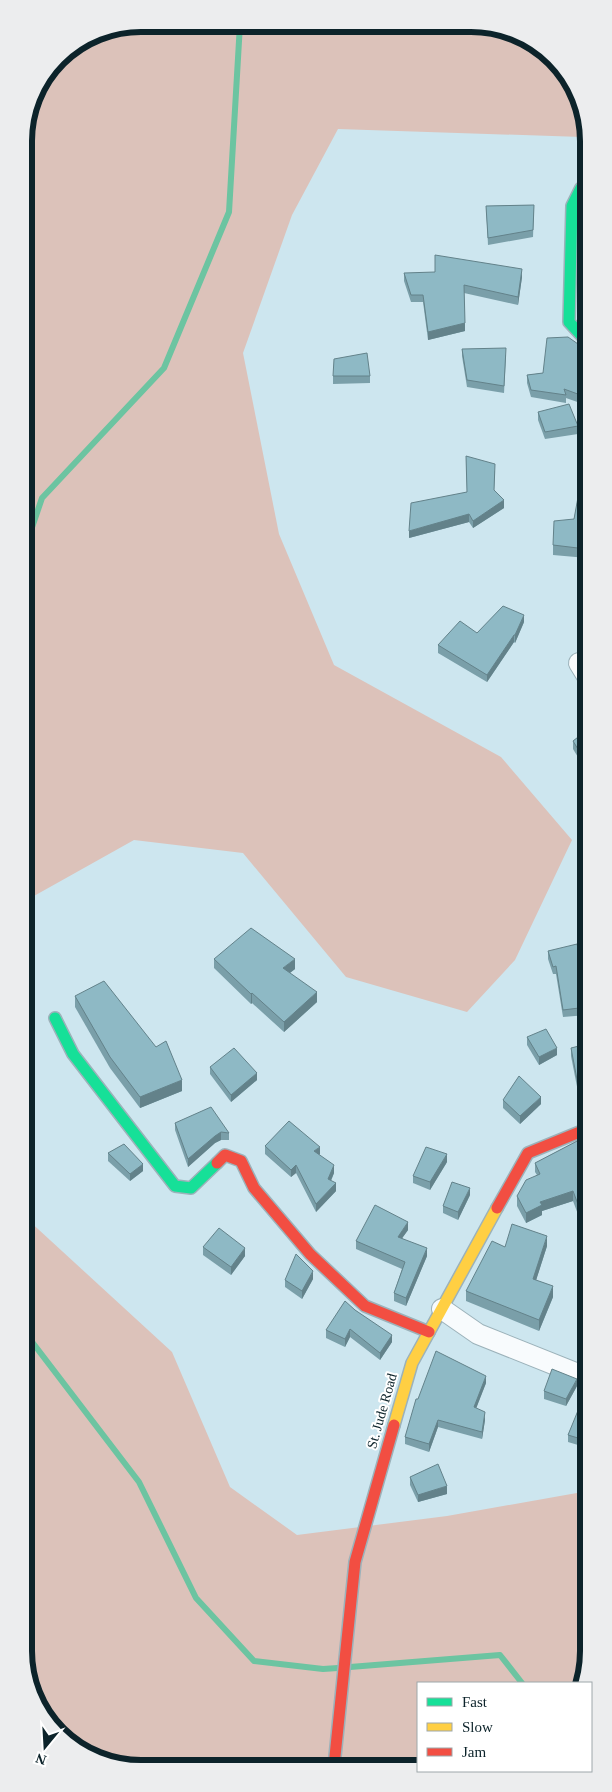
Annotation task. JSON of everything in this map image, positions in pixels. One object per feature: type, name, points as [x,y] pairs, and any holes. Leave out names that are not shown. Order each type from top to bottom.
[{"type":"street","points":[[580,190],[572,206],[569,322],[580,334]]},
{"type":"street","points":[[55,1018],[73,1054],[175,1186],[191,1188],[225,1155],[241,1162],[254,1188],[310,1254],[365,1306],[429,1332]]},
{"type":"street","name":"St. Jude Road","points":[[335,1760],[355,1562],[412,1363],[528,1154],[579,1132]]},
{"type":"street","points":[[442,1309],[478,1334],[579,1374]]},
{"type":"shaded area","points":[[470,32],[505,38],[518,44],[542,60],[557,75],[565,87],[574,107],[579,137],[338,129],[292,215],[243,353],[279,534],[334,665],[501,757],[572,840],[515,960],[467,1012],[346,977],[243,853],[134,840],[32,897],[33,128],[41,100],[55,75],[75,55],[107,38],[135,33]]},
{"type":"shaded area","points":[[32,1224],[172,1352],[230,1487],[297,1535],[447,1516],[579,1493],[579,1657],[575,1682],[417,1682],[417,1760],[142,1760],[107,1754],[75,1737],[70,1732],[70,1722],[60,1722],[47,1705],[38,1685],[32,1650]]},
{"type":"building","points":[[534,205],[533,230],[488,238],[486,206]]},
{"type":"building","points":[[435,255],[522,269],[518,297],[464,285],[465,323],[428,332],[423,295],[411,295],[404,273],[435,272]]},
{"type":"building","points":[[568,337],[580,344],[580,395],[564,389],[566,395],[531,390],[527,375],[543,373],[547,338]]},
{"type":"building","points":[[506,348],[504,386],[467,380],[462,349]]},
{"type":"building","points":[[367,353],[370,376],[333,376],[334,359]]},
{"type":"building","points":[[569,404],[578,426],[545,432],[538,412]]},
{"type":"building","points":[[466,456],[495,464],[494,490],[504,500],[473,521],[469,514],[409,531],[411,503],[467,492]]},
{"type":"building","points":[[580,488],[580,548],[553,545],[554,521],[574,519]]},
{"type":"building","points":[[503,606],[524,615],[515,635],[487,675],[438,645],[460,621],[477,633]]},
{"type":"building","points":[[580,736],[580,752],[573,741]]},
{"type":"building","points":[[251,928],[295,959],[283,968],[317,992],[284,1022],[214,959]]},
{"type":"building","points":[[577,944],[579,954],[579,1008],[563,1010],[556,966],[553,967],[548,951]]},
{"type":"building","points":[[104,981],[156,1047],[166,1041],[182,1080],[140,1097],[110,1057],[75,996]]},
{"type":"building","points":[[546,1029],[557,1048],[539,1057],[527,1037]]},
{"type":"building","points":[[579,1046],[579,1090],[571,1048]]},
{"type":"building","points":[[234,1048],[257,1073],[231,1095],[210,1067]]},
{"type":"building","points":[[519,1076],[541,1097],[520,1116],[503,1100]]},
{"type":"building","points":[[211,1107],[229,1133],[221,1132],[188,1159],[175,1123]]},
{"type":"building","points":[[289,1121],[320,1147],[314,1151],[334,1165],[328,1179],[336,1183],[316,1204],[296,1165],[291,1170],[265,1146]]},
{"type":"building","points":[[579,1140],[579,1207],[573,1191],[540,1202],[542,1205],[526,1213],[517,1196],[526,1180],[540,1174],[535,1163]]},
{"type":"building","points":[[124,1144],[143,1164],[130,1174],[108,1153]]},
{"type":"building","points":[[426,1147],[447,1154],[430,1182],[413,1176]]},
{"type":"building","points":[[452,1182],[470,1188],[458,1212],[443,1206]]},
{"type":"building","points":[[375,1205],[408,1222],[398,1237],[427,1248],[406,1298],[394,1293],[405,1262],[356,1241]]},
{"type":"building","points":[[512,1224],[547,1236],[533,1279],[553,1286],[539,1320],[466,1291],[492,1241],[505,1247]]},
{"type":"building","points":[[219,1228],[245,1248],[231,1267],[203,1247]]},
{"type":"building","points":[[296,1254],[313,1271],[302,1291],[285,1280]]},
{"type":"building","points":[[345,1301],[392,1335],[380,1353],[350,1329],[345,1339],[326,1330]]},
{"type":"building","points":[[436,1351],[486,1376],[474,1407],[485,1412],[482,1432],[438,1420],[429,1444],[405,1437],[416,1399],[418,1399]]},
{"type":"building","points":[[552,1369],[577,1379],[566,1399],[544,1391]]},
{"type":"building","points":[[579,1408],[579,1438],[568,1435]]},
{"type":"building","points":[[438,1464],[447,1486],[418,1495],[410,1477]]},
{"type":"waterway","points":[[33,525],[42,498],[164,368],[229,212],[239,33]]},
{"type":"waterway","points":[[32,1342],[139,1482],[196,1598],[254,1661],[323,1669],[338,1668]]},
{"type":"waterway","points":[[350,1667],[500,1655],[521,1682]]},
{"type":"traffic: fast","points":[[580,190],[572,206],[569,322],[580,334]]},
{"type":"traffic: fast","points":[[55,1018],[73,1054],[175,1186],[191,1188],[217,1163]]},
{"type":"traffic: slow","points":[[394,1425],[412,1363],[497,1208]]},
{"type":"traffic: jam","points":[[497,1208],[528,1153],[579,1132]]},
{"type":"traffic: jam","points":[[217,1163],[225,1155],[241,1161],[254,1188],[310,1254],[365,1306],[429,1332]]},
{"type":"traffic: jam","points":[[335,1760],[355,1562],[394,1425]]}]
